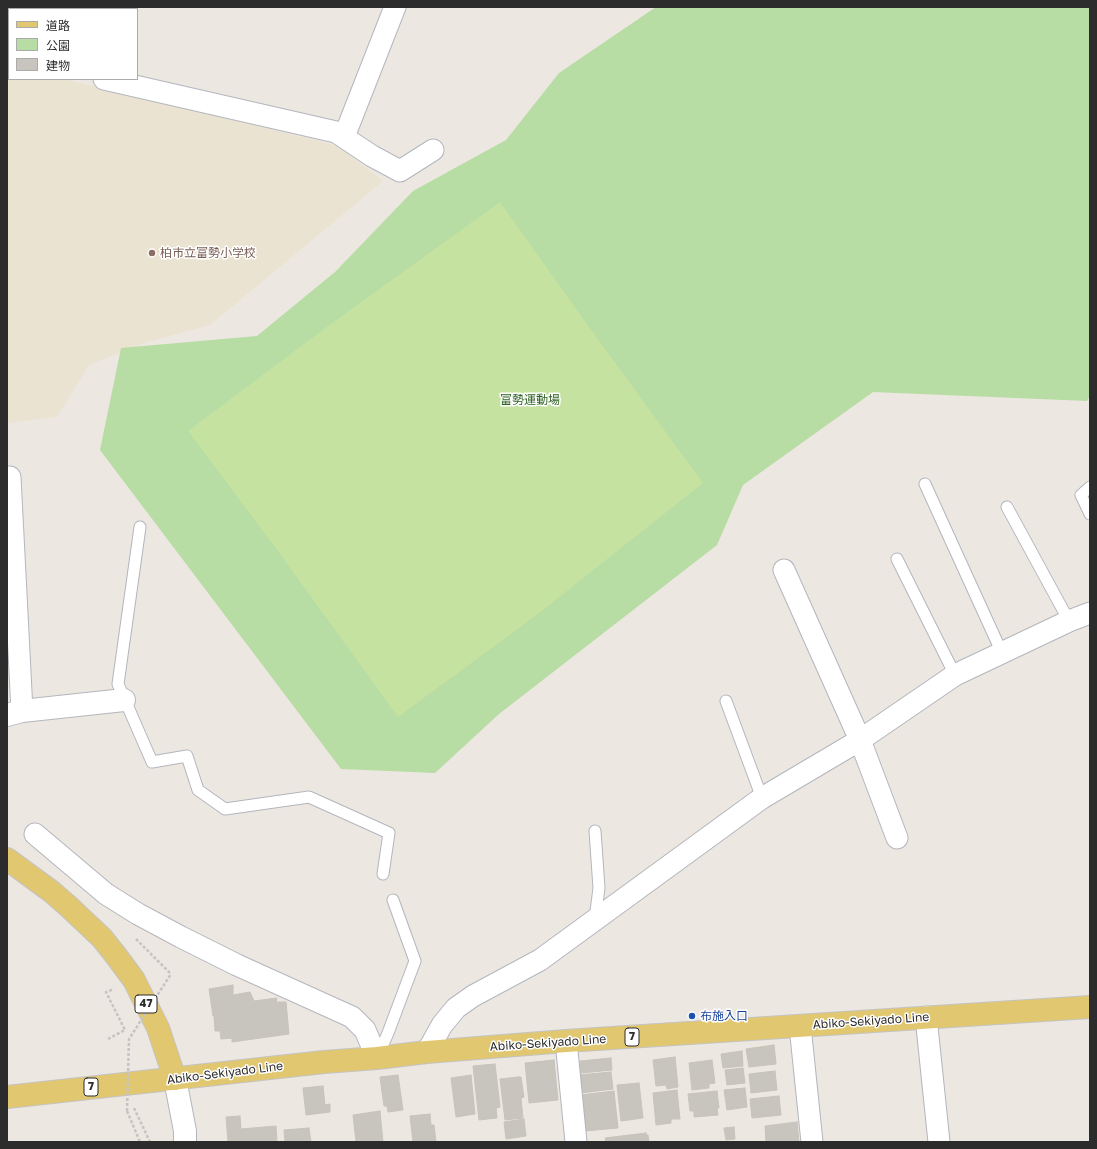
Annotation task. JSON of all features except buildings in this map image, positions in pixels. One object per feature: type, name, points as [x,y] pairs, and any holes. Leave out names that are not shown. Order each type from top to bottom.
[{"type":"main road","name":"47","points":[[7,860],[52,892],[102,938],[117,956],[134,980],[158,1028],[175,1079]]},
{"type":"main road","name":"Abiko-Sekiyado Line","points":[[7,1097],[427,1052],[566,1041],[1090,1007]]},
{"type":"street","points":[[344,137],[395,7]]},
{"type":"street","points":[[108,80],[336,132],[372,156],[400,171],[433,150]]},
{"type":"street","points":[[7,477],[10,477],[14,713],[124,700]]},
{"type":"street","points":[[784,570],[860,740],[897,838]]},
{"type":"street","points":[[427,1052],[442,1025],[456,1008],[473,996],[540,960],[594,919],[762,798],[860,740],[955,676],[1069,621],[1090,613]]},
{"type":"street","points":[[35,834],[106,894],[138,914],[181,938],[352,1017],[365,1030],[377,1058]]},
{"type":"street","points":[[926,1017],[939,1142]]},
{"type":"street","points":[[800,1026],[812,1142]]},
{"type":"street","points":[[566,1041],[576,1142]]},
{"type":"street","points":[[175,1079],[185,1131],[185,1142]]},
{"type":"lane","points":[[925,484],[1002,653]]},
{"type":"lane","points":[[1090,487],[1081,495],[1090,514]]},
{"type":"lane","points":[[1007,508],[1069,621]]},
{"type":"lane","points":[[140,527],[118,684],[152,762],[187,756],[198,790],[225,809],[310,797],[389,833],[383,874]]},
{"type":"lane","points":[[897,559],[955,676]]},
{"type":"lane","points":[[726,701],[762,798]]},
{"type":"lane","points":[[594,919],[599,888],[595,831]]},
{"type":"lane","points":[[377,1058],[416,961],[394,900]]},
{"type":"path","points":[[133,936],[171,974],[129,1039],[126,1111],[140,1142]]},
{"type":"path","points":[[108,1039],[125,1030],[106,992],[114,989],[117,996]]},
{"type":"path","points":[[131,1023],[135,1030]]},
{"type":"path","points":[[134,1108],[150,1142]]},
{"type":"shaded area","name":"柏市立富勢小学校","points":[[7,64],[8,80],[67,80],[338,146],[383,181],[210,325],[144,343],[89,365],[57,417],[7,423]]},
{"type":"green space","name":"富勢運動場","points":[[656,7],[1090,7],[1090,396],[1087,401],[873,392],[743,485],[717,545],[499,714],[435,773],[341,769],[100,450],[121,348],[257,336],[335,272],[413,191],[506,140],[559,73]]},
{"type":"green space","points":[[500,202],[703,483],[538,614],[398,717],[280,554],[188,431],[328,326]]},
{"type":"place","name":"柏市立富勢小学校","points":[[152,253]]},
{"type":"place","name":"布施入口","points":[[692,1016]]}]
